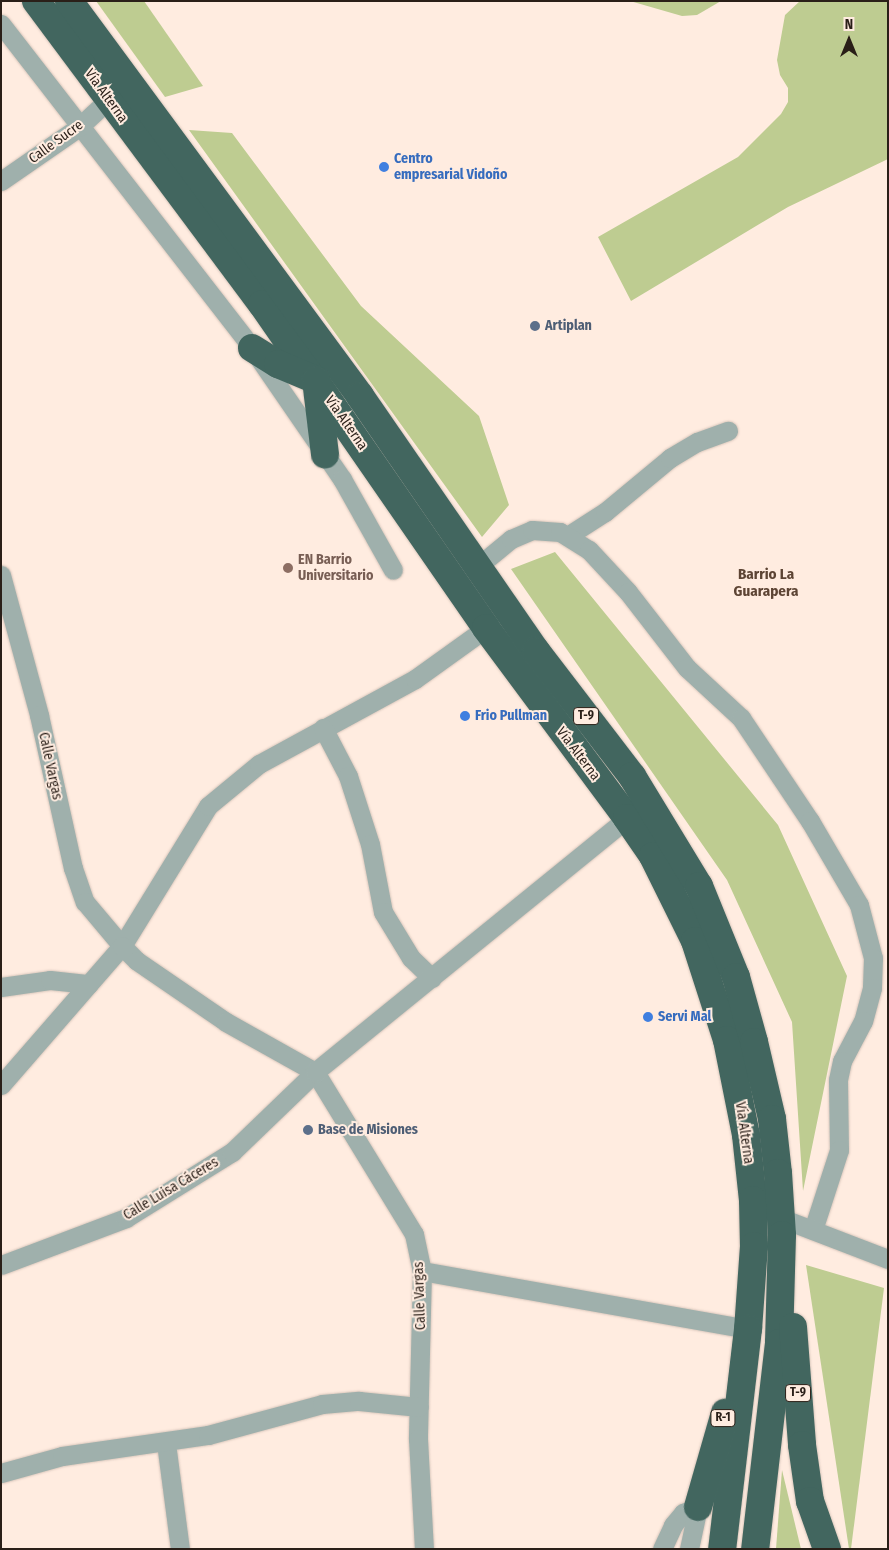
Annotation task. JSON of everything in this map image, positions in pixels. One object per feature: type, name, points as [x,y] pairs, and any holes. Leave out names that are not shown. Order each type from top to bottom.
[{"type":"highway","name":"Vía Alterna","points":[[36,1],[316,380],[486,628],[627,818],[653,856],[695,941],[727,1040],[746,1135],[752,1200],[754,1246],[748,1329],[722,1549]]},
{"type":"highway","name":"Vía Alterna","points":[[69,1],[312,329],[478,567],[632,776],[699,886],[736,976],[764,1078],[772,1119],[781,1227],[779,1343],[755,1549]]},
{"type":"highway","points":[[252,348],[278,364],[316,380],[325,454]]},
{"type":"highway","name":"T-9","points":[[781,1227],[795,1346],[802,1446],[810,1501],[827,1549]]},
{"type":"highway","name":"R-1","points":[[698,1507],[748,1329]]},
{"type":"street","points":[[1,24],[252,348],[325,454],[393,570]]},
{"type":"street","name":"Calle Sucre","points":[[1,181],[79,127],[108,100]]},
{"type":"street","points":[[569,535],[606,512],[670,458],[697,442],[728,431]]},
{"type":"street","points":[[478,567],[511,539],[532,530],[569,535],[588,550],[628,592],[691,672],[741,718],[810,821],[859,905],[880,956],[869,1005],[839,1071],[841,1135],[837,1165],[813,1230]]},
{"type":"street","name":"Calle Vargas","points":[[1,576],[39,716],[73,868],[86,902],[122,946],[138,961],[226,1022],[315,1072],[414,1234],[422,1271],[419,1407],[424,1549]]},
{"type":"street","points":[[1,1085],[122,946],[208,806],[259,764],[416,679],[486,628]]},
{"type":"street","points":[[324,728],[348,776],[368,835],[383,912],[412,958],[432,978]]},
{"type":"street","name":"Calle Luisa Cáceres","points":[[1,1265],[126,1218],[232,1152],[315,1072],[627,818]]},
{"type":"street","points":[[1,987],[50,980],[89,984]]},
{"type":"street","points":[[781,1227],[813,1230],[888,1259]]},
{"type":"street","points":[[422,1271],[748,1329]]},
{"type":"street","points":[[1,1473],[62,1456],[166,1443],[216,1433],[322,1404],[359,1401],[419,1407]]},
{"type":"street","points":[[166,1443],[180,1549]]},
{"type":"street","points":[[662,1549],[673,1525],[683,1513],[698,1507]]},
{"type":"street","name":"R-1","points":[[689,1549],[698,1507]]},
{"type":"green space","points":[[96,1],[144,1],[203,86],[165,97]]},
{"type":"green space","points":[[630,1],[721,1],[697,15],[682,16]]},
{"type":"green space","points":[[800,1],[888,1],[888,159],[788,207],[631,301],[598,237],[738,157],[781,114],[788,102],[788,88],[780,75],[777,60],[785,15]]},
{"type":"green space","points":[[189,130],[232,133],[361,306],[479,416],[509,505],[482,537]]},
{"type":"green space","points":[[555,552],[778,825],[847,976],[803,1191],[792,1022],[727,880],[511,569]]},
{"type":"green space","points":[[806,1265],[884,1288],[851,1549],[849,1549]]},
{"type":"green space","points":[[782,1470],[801,1549],[776,1549]]},
{"type":"place","name":"Centro empresarial Vidoño","points":[[384,167]]},
{"type":"place","name":"Artiplan","points":[[535,326]]},
{"type":"place","name":"EN Barrio Universitario","points":[[288,568]]},
{"type":"place","name":"Frio Pullman","points":[[465,716]]},
{"type":"place","name":"Servi Mal","points":[[648,1017]]},
{"type":"place","name":"Base de Misiones","points":[[308,1130]]},
{"type":"district","name":"Barrio La Guarapera","points":[[766,582]]}]
